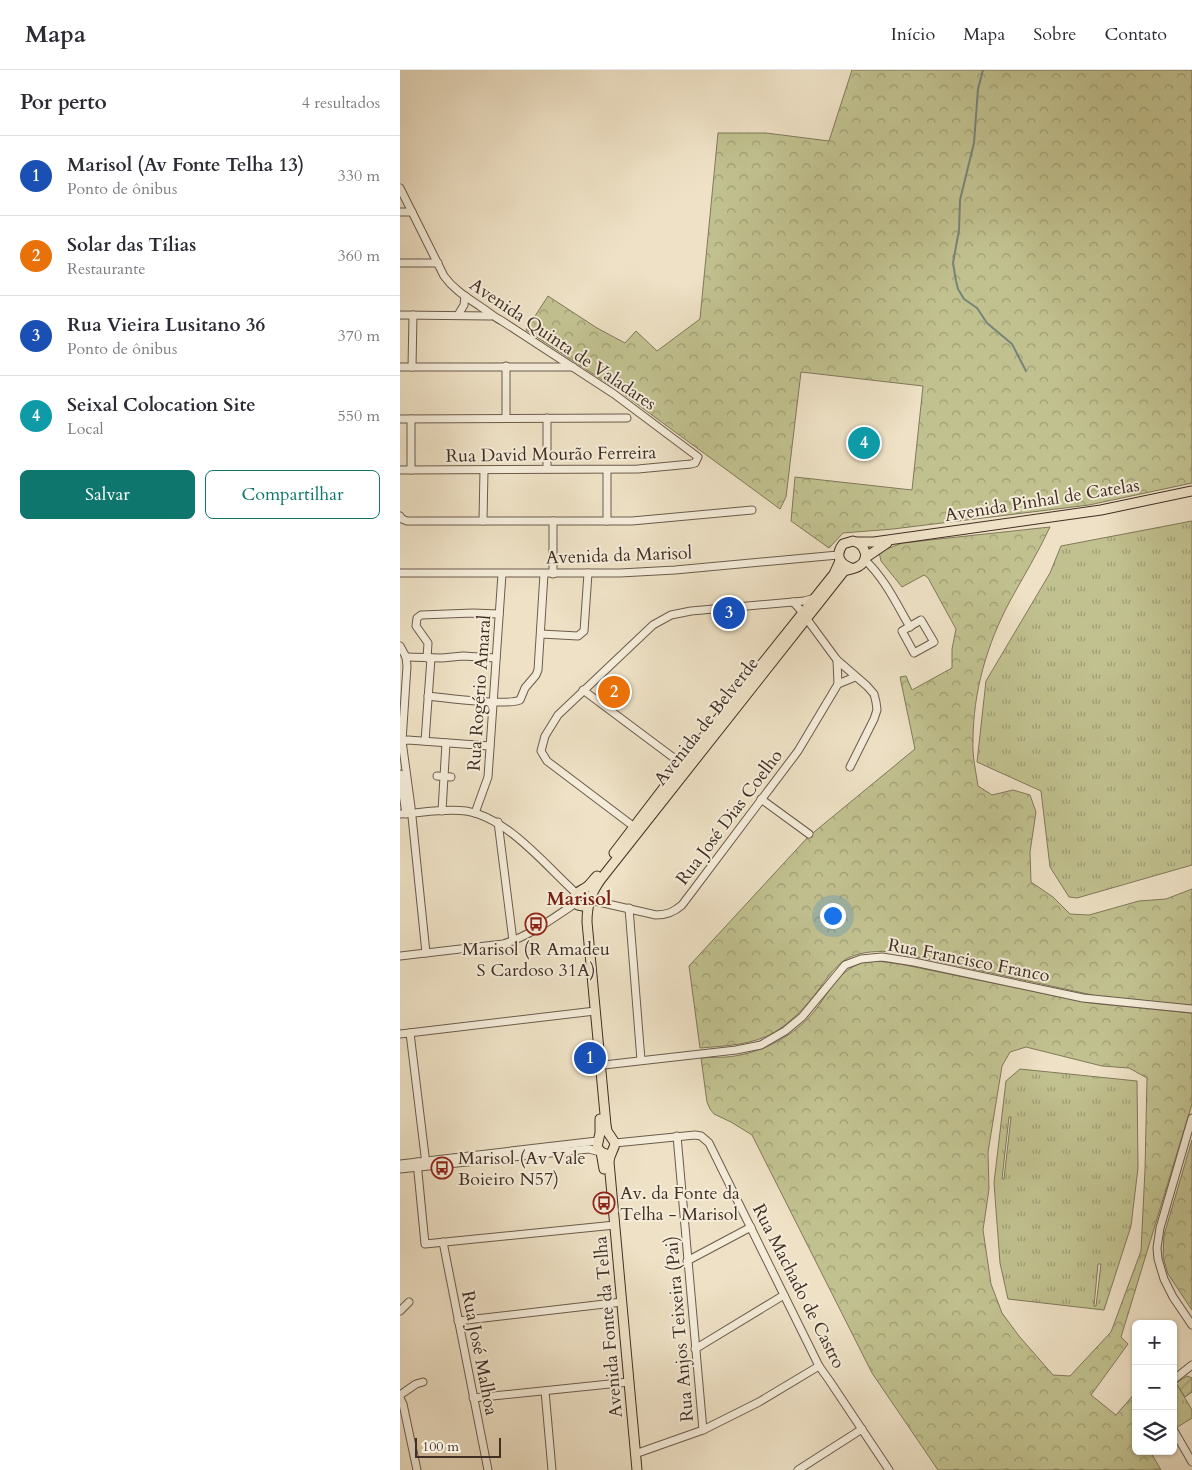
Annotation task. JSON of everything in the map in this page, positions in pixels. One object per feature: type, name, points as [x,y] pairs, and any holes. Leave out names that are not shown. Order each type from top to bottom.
[{"type":"main road","name":"Avenida Pinhal de Catelas","points":[[857,542],[874,542],[1101,510],[1192,491]]},
{"type":"main road","name":"Avenida de Belverde","points":[[583,899],[601,879],[682,764],[844,571],[859,566],[881,546],[896,538]]},
{"type":"main road","name":"Avenida de Belverde","points":[[637,829],[805,616],[814,598],[834,574],[843,544],[850,541],[857,542]]},
{"type":"main road","points":[[857,542],[864,548],[865,559]]},
{"type":"main road","points":[[839,558],[845,566],[851,568]]},
{"type":"main road","name":"Avenida Fonte da Telha","points":[[583,899],[587,922],[598,1065],[607,1131],[612,1144],[609,1162],[612,1225]]},
{"type":"main road","name":"Avenida Fonte da Telha","points":[[598,1065],[600,1129],[597,1147],[604,1165],[612,1225],[632,1470]]},
{"type":"main road","points":[[598,1140],[605,1136],[612,1144],[606,1154],[600,1152]]},
{"type":"main road","name":"Avenida Fonte da Telha","points":[[626,1382],[637,1470]]},
{"type":"street","name":"Avenida Quinta de Valadares","points":[[400,188],[448,282],[491,316],[549,351],[614,394],[698,457]]},
{"type":"street","points":[[400,212],[412,212]]},
{"type":"street","points":[[400,263],[438,263]]},
{"type":"street","points":[[458,315],[464,305],[465,296]]},
{"type":"street","points":[[400,315],[491,316]]},
{"type":"street","points":[[412,367],[413,315]]},
{"type":"street","points":[[545,366],[549,358],[549,351]]},
{"type":"street","points":[[506,366],[506,418]]},
{"type":"street","points":[[400,367],[574,367]]},
{"type":"street","points":[[546,418],[547,469]]},
{"type":"street","points":[[400,419],[627,418]]},
{"type":"street","points":[[411,419],[411,470]]},
{"type":"street","name":"Rua David Mourão Ferreira","points":[[400,470],[638,469],[683,466],[695,463],[698,457]]},
{"type":"street","points":[[483,521],[484,470]]},
{"type":"street","points":[[607,470],[607,521]]},
{"type":"street","points":[[400,516],[407,521],[607,521],[647,520],[752,510]]},
{"type":"street","points":[[553,521],[553,574]]},
{"type":"street","name":"Avenida da Marisol","points":[[400,573],[588,574],[675,570],[839,558]]},
{"type":"street","points":[[865,559],[888,588],[910,627]]},
{"type":"street","name":"Rua Rogério Amaral","points":[[475,813],[487,782],[502,574]]},
{"type":"street","points":[[428,696],[514,702],[520,700],[525,688],[537,672],[544,574]]},
{"type":"street","points":[[540,634],[578,636],[584,631],[588,574]]},
{"type":"street","points":[[637,829],[547,762],[541,750],[545,736],[558,715],[653,624],[671,615],[691,610],[792,602],[814,598]]},
{"type":"street","points":[[792,602],[805,616],[837,660],[868,686],[874,694],[877,710],[850,766]]},
{"type":"street","points":[[425,741],[429,658],[428,643],[416,626],[417,618],[421,615],[499,614]]},
{"type":"street","points":[[922,620],[934,642],[914,653],[902,631],[910,627],[922,620]]},
{"type":"street","points":[[400,646],[406,657],[407,666],[403,695],[402,741],[406,814]]},
{"type":"street","points":[[406,657],[462,656],[496,658]]},
{"type":"street","points":[[837,660],[838,684],[855,677]]},
{"type":"street","name":"Rua José Dias Coelho","points":[[583,899],[656,915],[665,915],[682,905],[798,751],[838,684]]},
{"type":"street","points":[[583,690],[682,764]]},
{"type":"street","points":[[402,741],[490,746]]},
{"type":"street","points":[[442,811],[446,743]]},
{"type":"street","points":[[400,775],[426,953]]},
{"type":"street","points":[[761,800],[809,834]]},
{"type":"street","points":[[400,956],[503,944],[513,941],[528,934],[583,899],[498,822],[475,813],[457,810],[406,814]]},
{"type":"street","points":[[498,822],[513,941]]},
{"type":"street","points":[[629,908],[641,1060]]},
{"type":"street","name":"Rua Francisco Franco","points":[[598,1065],[736,1050],[761,1045],[786,1031],[802,1017],[846,965],[861,958],[882,957],[914,962],[1083,998],[1192,1010]]},
{"type":"street","points":[[400,1034],[593,1012]]},
{"type":"street","points":[[410,1032],[426,1164]]},
{"type":"street","points":[[1192,1118],[1160,1228],[1157,1248],[1164,1279],[1173,1297],[1192,1325]]},
{"type":"street","name":"Rua Machado de Castro","points":[[612,1144],[695,1135],[701,1136],[709,1143],[819,1366],[889,1470]]},
{"type":"street","name":"Rua Anjos Teixeira (Pai)","points":[[677,1136],[703,1430]]},
{"type":"street","points":[[426,1164],[598,1140]]},
{"type":"street","points":[[400,1169],[426,1164],[589,1149],[600,1152]]},
{"type":"street","points":[[400,1164],[417,1165]]},
{"type":"street","points":[[417,1165],[425,1244],[612,1225]]},
{"type":"street","points":[[687,1261],[751,1227]]},
{"type":"street","name":"Rua José Malhoa","points":[[443,1242],[488,1470]]},
{"type":"street","points":[[695,1349],[784,1295]]},
{"type":"street","points":[[400,1311],[409,1302]]},
{"type":"street","points":[[458,1321],[619,1302]]},
{"type":"street","points":[[636,1454],[703,1430],[759,1402],[819,1366]]},
{"type":"street","points":[[1177,1377],[1191,1368]]},
{"type":"street","points":[[417,1470],[400,1396],[413,1386],[423,1382]]},
{"type":"street","points":[[474,1398],[626,1382]]},
{"type":"street","points":[[545,1391],[552,1470]]},
{"type":"street","points":[[798,1470],[862,1429]]},
{"type":"street","points":[[1177,1436],[1192,1462]]},
{"type":"green space","points":[[852,70],[1192,70],[1192,483],[1089,505],[893,529],[843,533],[829,548],[791,521],[795,477],[912,490],[923,386],[801,372],[786,497],[780,509],[622,393],[623,388],[619,384],[613,387],[526,330],[548,296],[597,328],[625,343],[636,331],[657,351],[700,319],[718,133],[766,133],[829,141]]},
{"type":"green space","points":[[1192,521],[1192,865],[1077,898],[1069,897],[1050,867],[1041,791],[977,762],[986,681],[1050,573],[1061,546]]},
{"type":"green space","points":[[1050,527],[1002,617],[988,651],[979,687],[974,723],[973,752],[978,786],[992,795],[1013,790],[1030,795],[1036,812],[1030,852],[1031,882],[1053,897],[1070,914],[1089,915],[1139,901],[1166,899],[1192,889],[1192,1006],[1097,996],[894,952],[871,952],[859,954],[843,961],[804,1008],[775,1032],[758,1040],[700,1048],[689,966],[808,837],[915,749],[900,677],[906,676],[912,690],[952,668],[952,649],[956,629],[928,578],[924,575],[902,587],[881,561],[879,552],[902,543]]},
{"type":"green space","points":[[869,960],[900,964],[1090,1003],[1192,1013],[1192,1104],[1121,1337],[1128,1344],[1091,1395],[1116,1415],[1132,1397],[1132,1455],[1152,1455],[1161,1470],[938,1470],[872,1373],[752,1135],[714,1114],[710,1109],[707,1102],[701,1058],[750,1053],[788,1035],[805,1022],[836,982],[849,969]],"holes":[[[1026,1047],[1102,1066],[1129,1068],[1147,1078],[1141,1251],[1111,1332],[1070,1376],[1053,1375],[1002,1313],[991,1284],[983,1230],[989,1189],[988,1152],[1002,1066],[1010,1052]]]},
{"type":"green space","points":[[1020,1069],[1137,1081],[1138,1168],[1131,1226],[1104,1310],[1008,1299],[1000,1263],[994,1183],[1006,1081]],"holes":[[[1009,1117],[1011,1117],[1004,1179],[1002,1179]],[[1098,1264],[1101,1264],[1096,1306],[1094,1306]]]},
{"type":"green space","points":[[1192,1140],[1192,1310],[1168,1274],[1163,1257],[1164,1235]]},
{"type":"green space","points":[[1187,1376],[1192,1378],[1192,1392],[1185,1397],[1177,1382]]},
{"type":"green space","points":[[1177,1385],[1192,1410],[1192,1418],[1177,1427]]},
{"type":"waterway","points":[[983,70],[978,89],[974,143],[960,200],[959,230],[953,263],[958,289],[964,299],[977,308],[987,323],[1012,344],[1026,371]]},
{"type":"place","name":"Seixal Colocation Site","points":[[864,443]]},
{"type":"place","name":"Rua Vieira Lusitano 36","points":[[729,613]]},
{"type":"place","name":"Solar das Tílias","points":[[614,692]]},
{"type":"place","name":"Marisol (R Amadeu S Cardoso 31A)","points":[[536,924]]},
{"type":"place","name":"Marisol (Av Fonte Telha 13)","points":[[590,1058]]},
{"type":"place","name":"Marisol (Av Vale Boieiro N57)","points":[[442,1168]]},
{"type":"place","name":"Av. da Fonte da Telha - Marisol","points":[[604,1203]]},
{"type":"district","name":"Marisol","points":[[579,898]]}]
